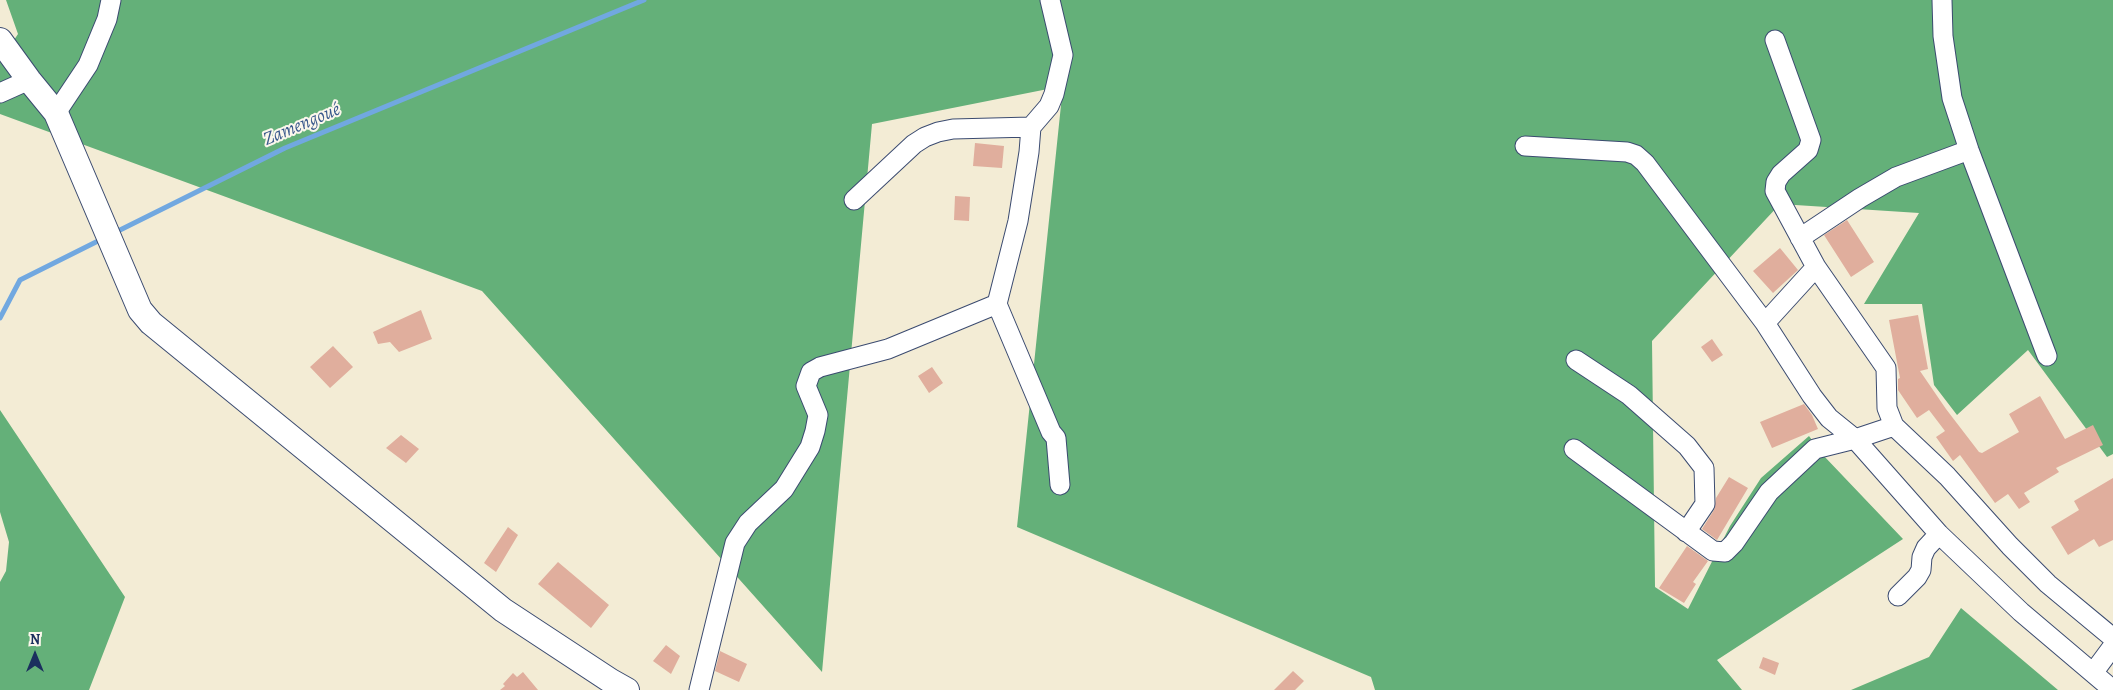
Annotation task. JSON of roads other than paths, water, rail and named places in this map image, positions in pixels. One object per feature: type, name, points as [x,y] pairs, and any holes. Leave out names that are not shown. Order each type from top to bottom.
[{"type":"street","points":[[56,114],[88,65],[108,19],[111,0]]},
{"type":"street","points":[[1050,0],[1063,55],[1054,94],[1049,106],[1031,127],[1030,152],[1018,221],[997,304],[1051,432],[1056,438],[1060,485]]},
{"type":"street","points":[[1942,0],[1942,36],[1952,98],[1969,150],[2046,356]]},
{"type":"street","points":[[0,40],[56,114],[140,310],[151,323],[503,610],[612,687]]},
{"type":"street","points":[[1775,40],[1811,140],[1808,150],[1780,174],[1776,182],[1775,191],[1816,267],[1886,368],[1887,408],[1894,426],[1947,476],[2010,546],[2048,584],[2113,638]]},
{"type":"street","points":[[0,93],[29,80]]},
{"type":"street","points":[[854,200],[914,144],[925,137],[952,129],[1031,127]]},
{"type":"street","points":[[1525,146],[1627,152],[1636,155],[1645,163],[1764,323],[1812,396],[1829,418],[1855,439],[1939,534],[2021,612],[2113,690]]},
{"type":"street","points":[[1800,238],[1860,198],[1896,177],[1969,150]]},
{"type":"street","points":[[1764,323],[1816,267]]},
{"type":"street","points":[[699,690],[735,542],[748,523],[784,489],[810,447],[816,431],[818,415],[806,386],[811,372],[820,367],[888,349],[997,304]]},
{"type":"street","points":[[1576,360],[1629,395],[1687,446],[1704,468],[1705,504],[1686,532]]},
{"type":"street","points":[[1574,449],[1713,551],[1725,552],[1769,492],[1805,456],[1815,449],[1855,439],[1894,426]]},
{"type":"street","points":[[1898,596],[1917,577],[1921,570],[1922,557],[1926,548],[1939,534]]},
{"type":"street","points":[[2092,673],[2113,646]]},
{"type":"waterway","name":"Zamengoué","points":[[114,233],[285,148],[644,0]]},
{"type":"waterway","name":"Zamengoué","points":[[0,318],[20,280],[102,239]]}]
